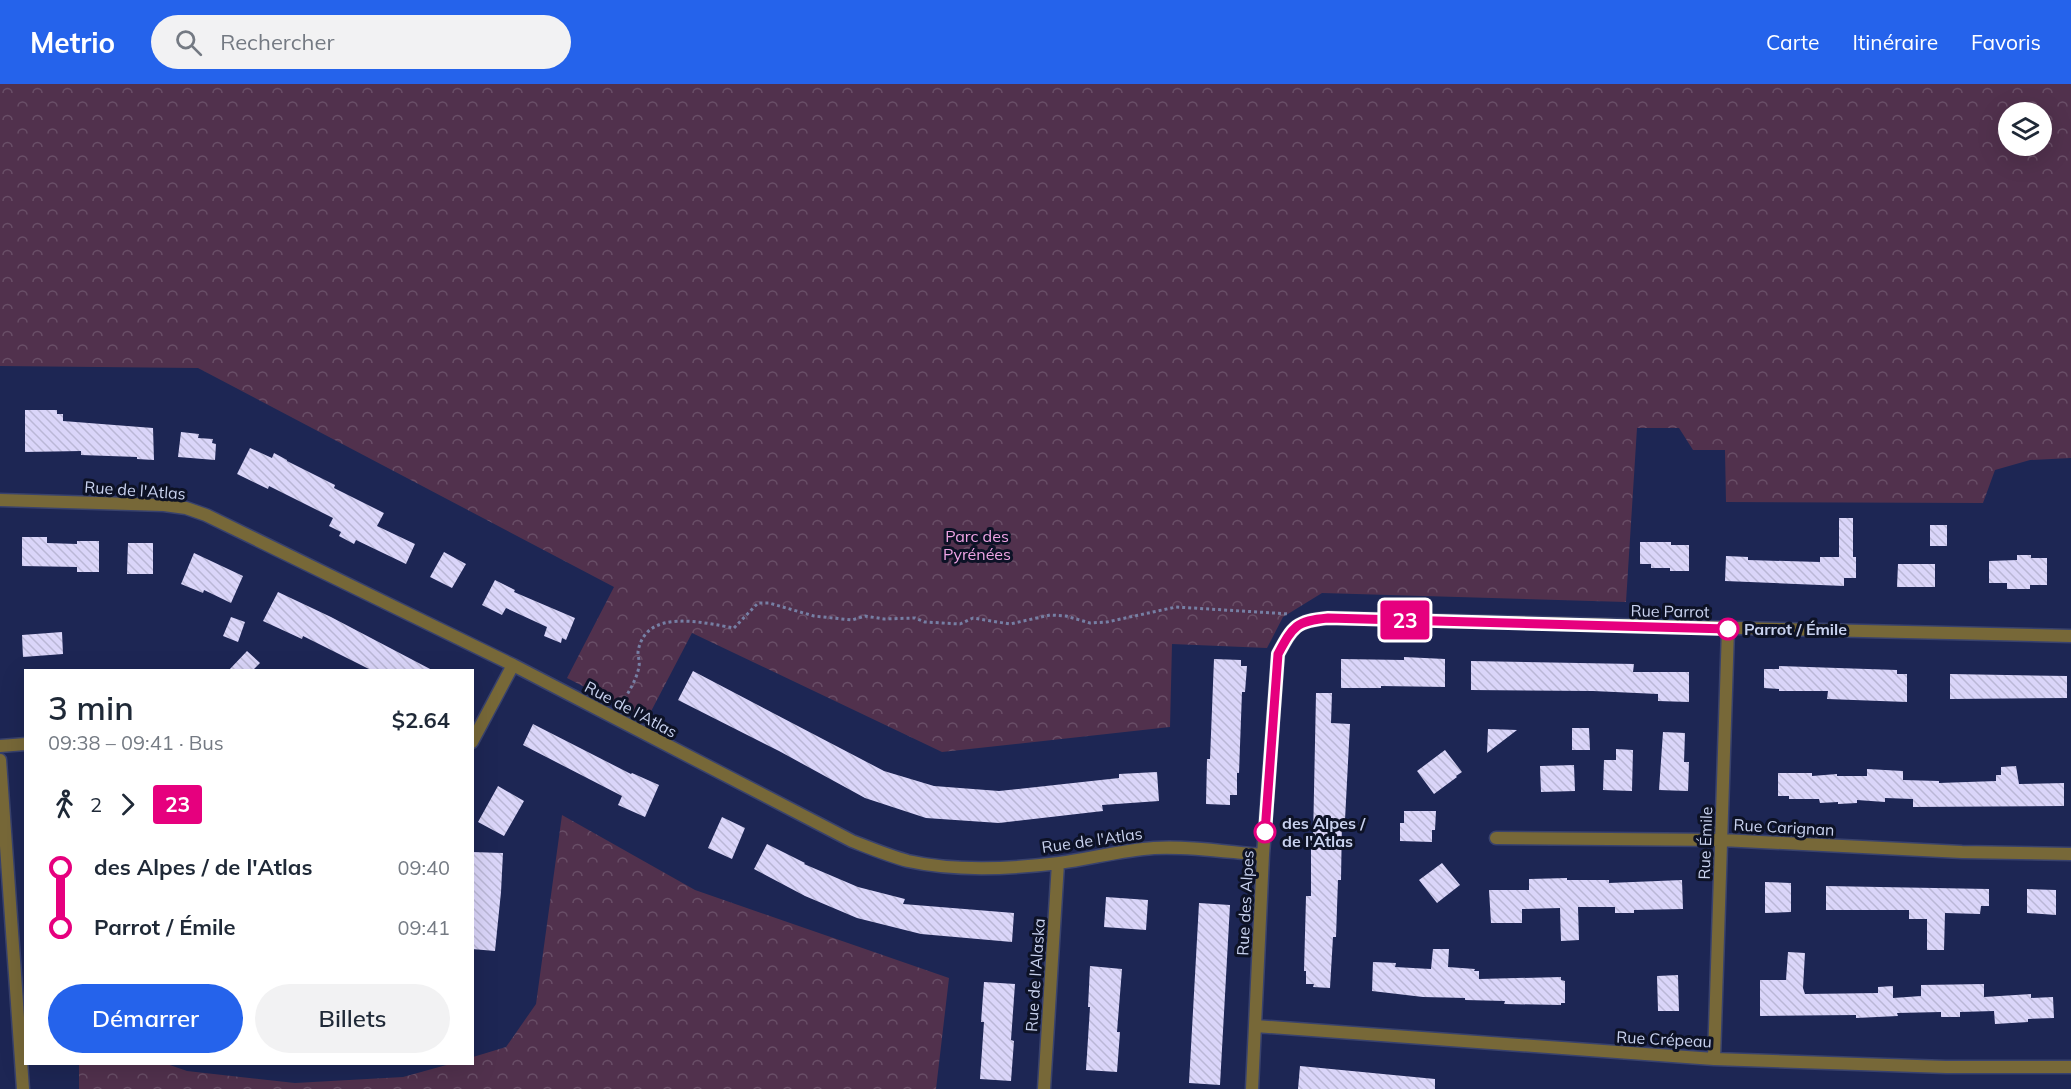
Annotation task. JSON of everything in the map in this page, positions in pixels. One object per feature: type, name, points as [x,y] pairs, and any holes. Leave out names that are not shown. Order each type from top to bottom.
[{"type":"street","name":"Rue de l'Atlas","points":[[0,500],[164,505],[196,512],[513,665],[852,841],[908,861],[936,866],[971,868],[1058,863],[1153,848],[1263,855]]},
{"type":"street","name":"Rue Parrot","points":[[1305,621],[1328,618],[2071,636]]},
{"type":"street","name":"Rue des Alpes","points":[[1252,1089],[1263,855],[1278,654],[1288,635],[1305,621]]},
{"type":"street","name":"Rue Émile","points":[[1714,1059],[1728,629]]},
{"type":"street","points":[[474,738],[513,665]]},
{"type":"street","points":[[0,746],[24,744]]},
{"type":"street","points":[[0,760],[23,1089]]},
{"type":"street","name":"Rue Carignan","points":[[1496,838],[1722,840],[1962,852],[2071,854]]},
{"type":"street","name":"Rue de l'Alaska","points":[[1044,1089],[1058,863]]},
{"type":"street","name":"Rue Crépeau","points":[[1255,1026],[1714,1059],[1946,1067],[2071,1067]]},
{"type":"path","points":[[615,719],[637,675],[638,653],[643,640],[654,628],[676,620],[734,628],[758,603],[769,603],[814,616],[852,620],[865,616],[884,619],[915,618],[925,622],[960,624],[973,618],[1010,624],[1050,615],[1066,616],[1090,623],[1107,622],[1176,607],[1293,614],[1305,621]]},
{"type":"green space","name":"Parc des Pyrénées","points":[[0,84],[2071,84],[2071,458],[2030,460],[1995,470],[1983,503],[1726,502],[1725,450],[1693,450],[1679,428],[1637,428],[1626,602],[1322,593],[1283,617],[1267,648],[1172,644],[1170,727],[942,752],[692,633],[647,719],[567,678],[614,587],[198,368],[0,366]]},
{"type":"green space","points":[[562,815],[695,890],[949,978],[936,1089],[79,1089],[79,1065],[170,1065],[187,1071],[295,1083],[403,1077],[446,1065],[474,1065],[474,1057],[506,1047],[536,1004]]},
{"type":"building","points":[[25,410],[57,410],[57,414],[63,414],[63,421],[153,428],[154,460],[137,459],[137,457],[81,455],[81,451],[25,452]]},
{"type":"building","points":[[181,432],[199,434],[198,438],[213,439],[212,443],[216,444],[215,460],[178,457]]},
{"type":"building","points":[[250,448],[272,458],[274,453],[335,485],[334,488],[384,513],[377,526],[415,544],[406,564],[356,540],[354,544],[339,536],[341,532],[329,526],[333,518],[269,486],[268,489],[237,474]]},
{"type":"building","points":[[1839,518],[1853,518],[1853,557],[1856,557],[1856,578],[1844,578],[1844,586],[1725,581],[1726,556],[1748,557],[1748,560],[1820,562],[1820,557],[1839,557]]},
{"type":"building","points":[[1930,525],[1947,525],[1947,546],[1930,546]]},
{"type":"building","points":[[22,537],[47,537],[47,543],[77,544],[77,541],[99,541],[99,572],[77,572],[77,567],[22,566]]},
{"type":"building","points":[[1640,542],[1671,542],[1671,545],[1689,545],[1689,571],[1670,571],[1670,568],[1651,568],[1651,564],[1640,564]]},
{"type":"building","points":[[128,543],[153,543],[153,574],[127,574]]},
{"type":"building","points":[[444,552],[466,564],[452,588],[430,577]]},
{"type":"building","points":[[194,553],[243,576],[231,603],[204,590],[203,593],[181,584]]},
{"type":"building","points":[[2017,555],[2047,558],[2047,585],[2030,585],[2030,589],[2007,589],[2007,583],[1989,583],[1989,561],[2017,560]]},
{"type":"building","points":[[1898,564],[1935,564],[1935,587],[1897,587]]},
{"type":"building","points":[[495,580],[515,590],[514,592],[575,618],[566,640],[562,638],[561,643],[544,636],[547,627],[506,608],[502,615],[482,605]]},
{"type":"building","points":[[278,592],[430,669],[369,669],[303,636],[302,639],[263,621]]},
{"type":"building","points":[[231,617],[245,622],[238,642],[223,636]]},
{"type":"building","points":[[62,632],[63,654],[23,657],[22,635]]},
{"type":"building","points":[[247,651],[260,663],[254,669],[230,669]]},
{"type":"building","points":[[1404,657],[1445,659],[1445,687],[1341,688],[1341,659],[1404,660]]},
{"type":"building","points":[[1214,659],[1241,660],[1241,666],[1247,666],[1245,692],[1242,692],[1237,795],[1230,795],[1230,805],[1206,804]]},
{"type":"building","points":[[1471,661],[1634,664],[1633,672],[1689,672],[1689,702],[1658,701],[1658,694],[1471,690]]},
{"type":"building","points":[[1779,666],[1897,670],[1897,674],[1907,674],[1907,702],[1827,699],[1828,691],[1779,691],[1779,689],[1764,688],[1764,669],[1779,669]]},
{"type":"building","points":[[693,671],[884,771],[934,786],[999,791],[1119,778],[1119,774],[1157,772],[1159,801],[1102,805],[1103,811],[999,823],[926,818],[865,798],[678,700]]},
{"type":"building","points":[[1950,674],[2067,676],[2067,698],[1950,699]]},
{"type":"building","points":[[1316,693],[1332,693],[1331,723],[1350,724],[1345,820],[1342,820],[1341,880],[1338,880],[1336,937],[1333,937],[1330,988],[1313,987],[1314,984],[1306,984],[1306,971],[1304,971],[1306,896],[1311,896]]},
{"type":"building","points":[[533,724],[631,774],[659,785],[645,817],[618,805],[622,796],[523,745]]},
{"type":"building","points":[[1572,728],[1589,728],[1590,750],[1572,750]]},
{"type":"building","points":[[1488,729],[1517,730],[1487,753]]},
{"type":"building","points":[[1663,732],[1685,733],[1684,762],[1689,762],[1688,791],[1659,790]]},
{"type":"building","points":[[1616,749],[1633,750],[1632,791],[1603,790],[1604,760],[1616,760]]},
{"type":"building","points":[[1445,750],[1462,772],[1434,794],[1417,771]]},
{"type":"building","points":[[1574,765],[1575,791],[1541,792],[1540,766]]},
{"type":"building","points":[[2016,766],[2019,784],[2064,783],[2064,806],[1913,807],[1913,799],[1885,798],[1885,802],[1857,800],[1857,803],[1838,804],[1838,802],[1820,803],[1819,799],[1789,799],[1789,796],[1778,796],[1778,773],[1812,773],[1812,776],[1837,774],[1837,776],[1867,776],[1867,769],[1903,771],[1903,780],[1939,781],[1939,783],[1996,781],[1996,775],[2001,775],[2001,767]]},
{"type":"building","points":[[498,786],[524,801],[504,836],[478,822]]},
{"type":"building","points":[[1404,811],[1436,811],[1432,842],[1400,841],[1400,823],[1404,823]]},
{"type":"building","points":[[722,817],[745,828],[732,859],[708,848]]},
{"type":"building","points":[[767,844],[804,864],[858,887],[905,899],[903,904],[1014,913],[1012,942],[921,934],[857,918],[805,896],[754,869]]},
{"type":"building","points":[[474,852],[503,853],[495,951],[474,949]]},
{"type":"building","points":[[1442,863],[1460,885],[1437,903],[1419,880]]},
{"type":"building","points":[[1567,878],[1567,880],[1609,880],[1609,883],[1682,880],[1683,909],[1634,910],[1634,913],[1615,913],[1615,907],[1578,907],[1579,940],[1561,941],[1560,908],[1522,909],[1522,923],[1491,923],[1489,890],[1529,890],[1529,879]]},
{"type":"building","points":[[1765,882],[1791,883],[1791,912],[1765,913]]},
{"type":"building","points":[[1826,886],[1989,889],[1989,906],[1981,906],[1980,914],[1945,913],[1944,950],[1927,950],[1927,919],[1909,919],[1909,910],[1826,910]]},
{"type":"building","points":[[2027,889],[2056,890],[2056,915],[2027,913]]},
{"type":"building","points":[[1106,897],[1148,900],[1146,930],[1104,927]]},
{"type":"building","points":[[1199,903],[1230,905],[1220,1085],[1189,1083]]},
{"type":"building","points":[[1433,949],[1449,949],[1448,967],[1475,969],[1474,971],[1479,971],[1479,979],[1561,977],[1561,980],[1565,981],[1565,1003],[1561,1005],[1504,1004],[1505,1001],[1423,997],[1372,991],[1373,962],[1396,963],[1395,967],[1431,969]]},
{"type":"building","points":[[1788,952],[1805,953],[1803,988],[1805,994],[1878,993],[1878,987],[1893,986],[1893,998],[1921,996],[1921,985],[1984,984],[1984,997],[2031,994],[2031,998],[2053,997],[2054,1018],[1995,1024],[1994,1011],[1960,1012],[1960,1017],[1941,1017],[1941,1012],[1897,1013],[1898,1016],[1856,1018],[1856,1015],[1760,1016],[1760,980],[1786,980]]},
{"type":"building","points":[[1090,966],[1122,969],[1117,1032],[1120,1032],[1117,1072],[1086,1070]]},
{"type":"building","points":[[1678,975],[1679,1011],[1658,1011],[1657,976]]},
{"type":"building","points":[[984,982],[1015,984],[1011,1081],[980,1079]]},
{"type":"building","points":[[1300,1066],[1435,1079],[1435,1089],[1298,1089]]},
{"type":"bus line","name":"23","points":[[1265,832],[1278,654],[1288,635],[1305,621],[1328,618],[1728,629]]},
{"type":"place","name":"Parrot / Émile","points":[[1728,629]]},
{"type":"place","name":"des Alpes / de l'Atlas","points":[[1265,832]]}]
